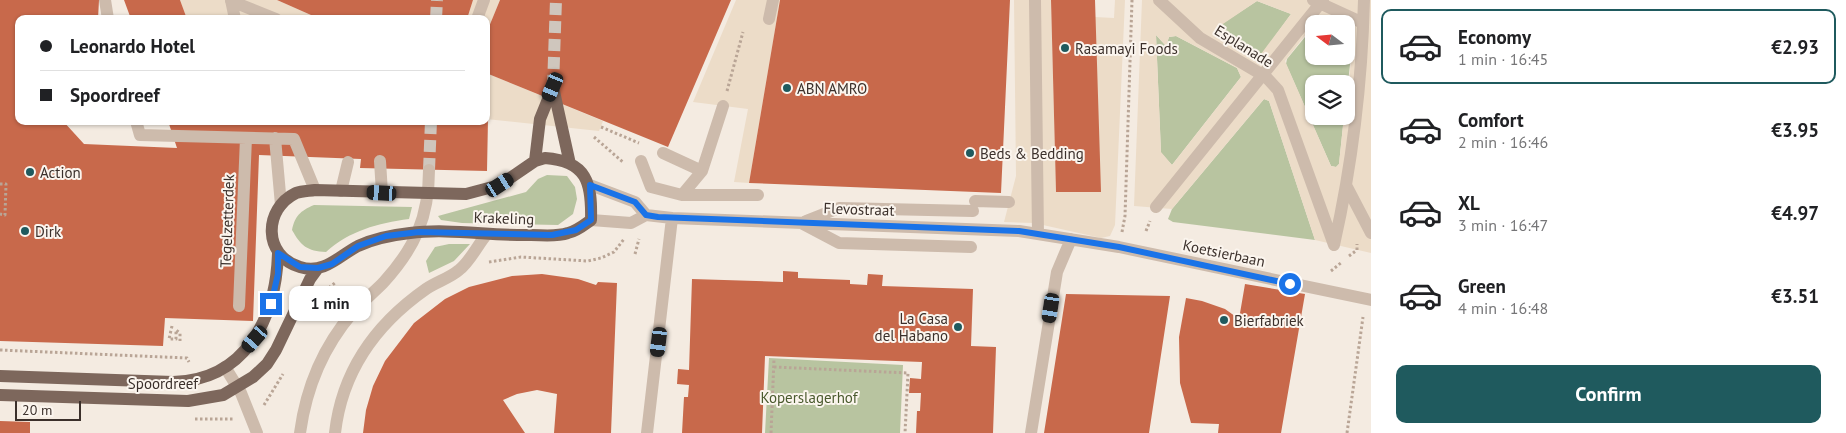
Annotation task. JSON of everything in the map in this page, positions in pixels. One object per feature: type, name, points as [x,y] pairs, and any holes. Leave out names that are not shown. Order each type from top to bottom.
[{"type":"main road","points":[[570,164],[553,87],[540,119],[534,161],[545,158],[558,159],[579,170],[590,185],[591,220]]},
{"type":"main road","name":"Krakeling","points":[[281,204],[298,192],[315,190],[428,195],[466,194],[500,185],[534,161]]},
{"type":"main road","points":[[281,204],[270,227],[272,240],[278,253],[300,267],[318,268]]},
{"type":"main road","name":"Krakeling","points":[[318,268],[332,264],[358,246],[386,236],[419,232],[523,236],[567,234],[591,220]]},
{"type":"main road","name":"Spoordreef","points":[[0,376],[184,382],[212,375],[243,353],[255,339],[264,322],[278,274],[278,253]]},
{"type":"main road","name":"Spoordreef","points":[[0,395],[188,401],[212,398],[238,387],[253,377],[272,357],[310,279],[318,268]]},
{"type":"street","points":[[105,0],[107,15]]},
{"type":"street","points":[[478,15],[484,0]]},
{"type":"street","points":[[769,19],[773,0]]},
{"type":"street","points":[[1035,0],[1038,234]]},
{"type":"street","name":"Esplanade","points":[[1159,0],[1200,38],[1262,75],[1278,90],[1334,245],[1347,187]]},
{"type":"street","points":[[1364,0],[1347,187],[1371,233]]},
{"type":"street","points":[[231,1],[234,15]]},
{"type":"street","points":[[231,1],[266,15]]},
{"type":"street","points":[[1156,207],[1262,75],[1318,1],[1363,23]]},
{"type":"street","points":[[682,195],[702,171],[723,106]]},
{"type":"street","points":[[137,125],[140,135],[294,139],[315,190]]},
{"type":"street","name":"Tegelzetterdek","points":[[239,306],[246,138]]},
{"type":"street","points":[[275,138],[281,204]]},
{"type":"street","points":[[663,153],[702,171]]},
{"type":"street","points":[[380,161],[382,193]]},
{"type":"street","points":[[641,161],[651,187],[682,195],[758,195]]},
{"type":"street","points":[[341,191],[348,162]]},
{"type":"street","points":[[300,433],[310,388],[326,350],[352,313],[403,259],[419,232],[428,195],[429,170]]},
{"type":"street","points":[[590,185],[635,202],[646,215],[631,223],[591,220]]},
{"type":"street","points":[[801,223],[839,208],[974,206],[1009,202]]},
{"type":"street","name":"Flevostraat","points":[[646,215],[672,218],[1019,231],[1071,239]]},
{"type":"street","points":[[647,433],[672,218]]},
{"type":"street","points":[[801,223],[839,243],[971,247]]},
{"type":"street","points":[[335,433],[340,406],[350,374],[360,354],[375,333],[407,302],[459,270],[487,234]]},
{"type":"street","points":[[1031,433],[1057,272],[1071,239]]},
{"type":"street","name":"Koetsierbaan","points":[[1071,239],[1119,247],[1371,300]]},
{"type":"street","points":[[225,367],[238,387],[256,433]]},
{"type":"path","points":[[1119,247],[1125,216],[1132,0]]},
{"type":"path","points":[[723,106],[743,32]]},
{"type":"path","points":[[601,126],[663,153]]},
{"type":"path","points":[[594,138],[620,158],[628,168]]},
{"type":"path","points":[[0,184],[6,184],[5,214],[0,214]]},
{"type":"path","points":[[459,270],[504,258],[588,261],[601,258],[614,252],[628,233],[631,223]]},
{"type":"path","points":[[1347,433],[1363,317]]},
{"type":"path","points":[[172,326],[169,339],[176,339],[176,330],[180,333],[180,341]]},
{"type":"path","name":"Spoordreef","points":[[0,350],[188,358]]},
{"type":"path","points":[[771,433],[774,359]]},
{"type":"path","points":[[774,367],[908,372],[905,433]]},
{"type":"green space","points":[[1257,1],[1291,14],[1262,54],[1218,32],[1217,27]]},
{"type":"green space","points":[[1156,35],[1166,46],[1169,37],[1176,36],[1237,68],[1241,77],[1172,165],[1161,153]]},
{"type":"green space","points":[[1305,37],[1305,65],[1350,65],[1349,75],[1305,75],[1305,107],[1286,64],[1287,59]]},
{"type":"green space","points":[[1264,99],[1269,101],[1315,240],[1173,222],[1168,219],[1172,209]]},
{"type":"green space","points":[[1313,125],[1343,125],[1339,164],[1336,167],[1331,166]]},
{"type":"green space","points":[[547,175],[567,176],[575,187],[577,199],[573,214],[558,225],[462,223],[441,220],[438,216],[526,192],[538,179]]},
{"type":"green space","points":[[314,205],[412,207],[409,219],[364,229],[344,239],[326,252],[305,247],[292,230],[299,215],[305,209]]},
{"type":"green space","points":[[449,244],[470,244],[454,261],[429,273],[426,261],[435,247]]},
{"type":"green space","name":"Koperslagerhof","points":[[769,358],[903,365],[900,433],[765,433]]},
{"type":"shaded area","points":[[180,0],[277,0],[311,15],[186,15]]},
{"type":"shaded area","points":[[473,0],[500,0],[490,24],[490,15],[468,15]]},
{"type":"shaded area","points":[[736,0],[780,0],[749,183],[734,182],[748,109],[693,102]]},
{"type":"shaded area","points":[[1014,0],[1051,0],[1056,192],[1100,192],[1095,17],[1114,18],[1115,0],[1125,0],[1115,225],[1110,236],[1101,238],[1034,223],[1004,222],[1016,176]]},
{"type":"shaded area","points":[[1142,0],[1371,0],[1371,253],[1315,240],[1269,101],[1264,99],[1172,209],[1134,206]],"holes":[[[1257,1],[1291,14],[1261,54],[1218,32],[1217,28]],[[1156,35],[1166,46],[1169,37],[1176,36],[1237,68],[1241,77],[1172,165],[1161,152]]]},
{"type":"shaded area","points":[[490,75],[603,121],[599,131],[490,119]]},
{"type":"building","points":[[0,0],[99,0],[98,15],[15,15],[15,125],[67,125],[84,144],[177,148],[169,125],[488,125],[487,171],[360,168],[361,159],[259,155],[253,321],[165,318],[163,346],[0,341]]},
{"type":"building","points":[[124,0],[180,0],[186,15],[130,15]]},
{"type":"building","points":[[277,0],[473,0],[468,15],[311,15]]},
{"type":"building","points":[[500,0],[731,0],[668,147],[490,75],[490,24]]},
{"type":"building","points":[[780,0],[1010,0],[1001,193],[749,183]]},
{"type":"building","points":[[1051,0],[1095,0],[1101,192],[1056,192]]},
{"type":"building","points":[[783,271],[798,272],[798,278],[850,280],[850,284],[867,285],[868,274],[883,275],[882,286],[973,289],[971,346],[996,347],[993,433],[916,433],[917,411],[920,411],[921,393],[909,393],[910,378],[921,379],[922,362],[765,356],[762,433],[682,433],[684,397],[688,397],[689,385],[677,384],[678,369],[689,370],[692,279],[783,282]]},
{"type":"building","points":[[542,274],[578,279],[596,285],[598,282],[617,283],[611,433],[554,433],[557,394],[537,390],[517,394],[503,400],[525,433],[363,433],[366,410],[373,386],[385,361],[414,323],[445,299],[469,287],[512,276]]},
{"type":"building","points":[[1245,284],[1305,294],[1281,433],[1218,433],[1219,424],[1191,423],[1180,383],[1179,337],[1186,298],[1225,309],[1239,319]]},
{"type":"building","points":[[1066,294],[1170,296],[1149,433],[1044,433]]},
{"type":"building","points":[[0,421],[30,422],[30,433],[0,433]]},
{"type":"tunnel","points":[[436,15],[437,0]]},
{"type":"tunnel","points":[[553,87],[556,0]]},
{"type":"tunnel","points":[[429,170],[431,125]]},
{"type":"place","name":"Rasamayi Foods","points":[[1065,48]]},
{"type":"place","name":"ABN AMRO","points":[[787,88]]},
{"type":"place","name":"Beds & Bedding","points":[[970,153]]},
{"type":"place","name":"Action","points":[[30,172]]},
{"type":"place","name":"Dirk","points":[[25,231]]},
{"type":"place","name":"Bierfabriek","points":[[1224,320]]},
{"type":"place","name":"La Casa del Habano","points":[[958,327]]},
{"type":"route","points":[[271,304],[278,274],[278,253],[289,262],[310,269],[332,264],[358,246],[386,236],[419,232],[523,236],[567,234],[591,220],[592,194],[590,185],[635,202],[646,215],[658,217],[1019,231],[1119,247],[1290,284]]}]
